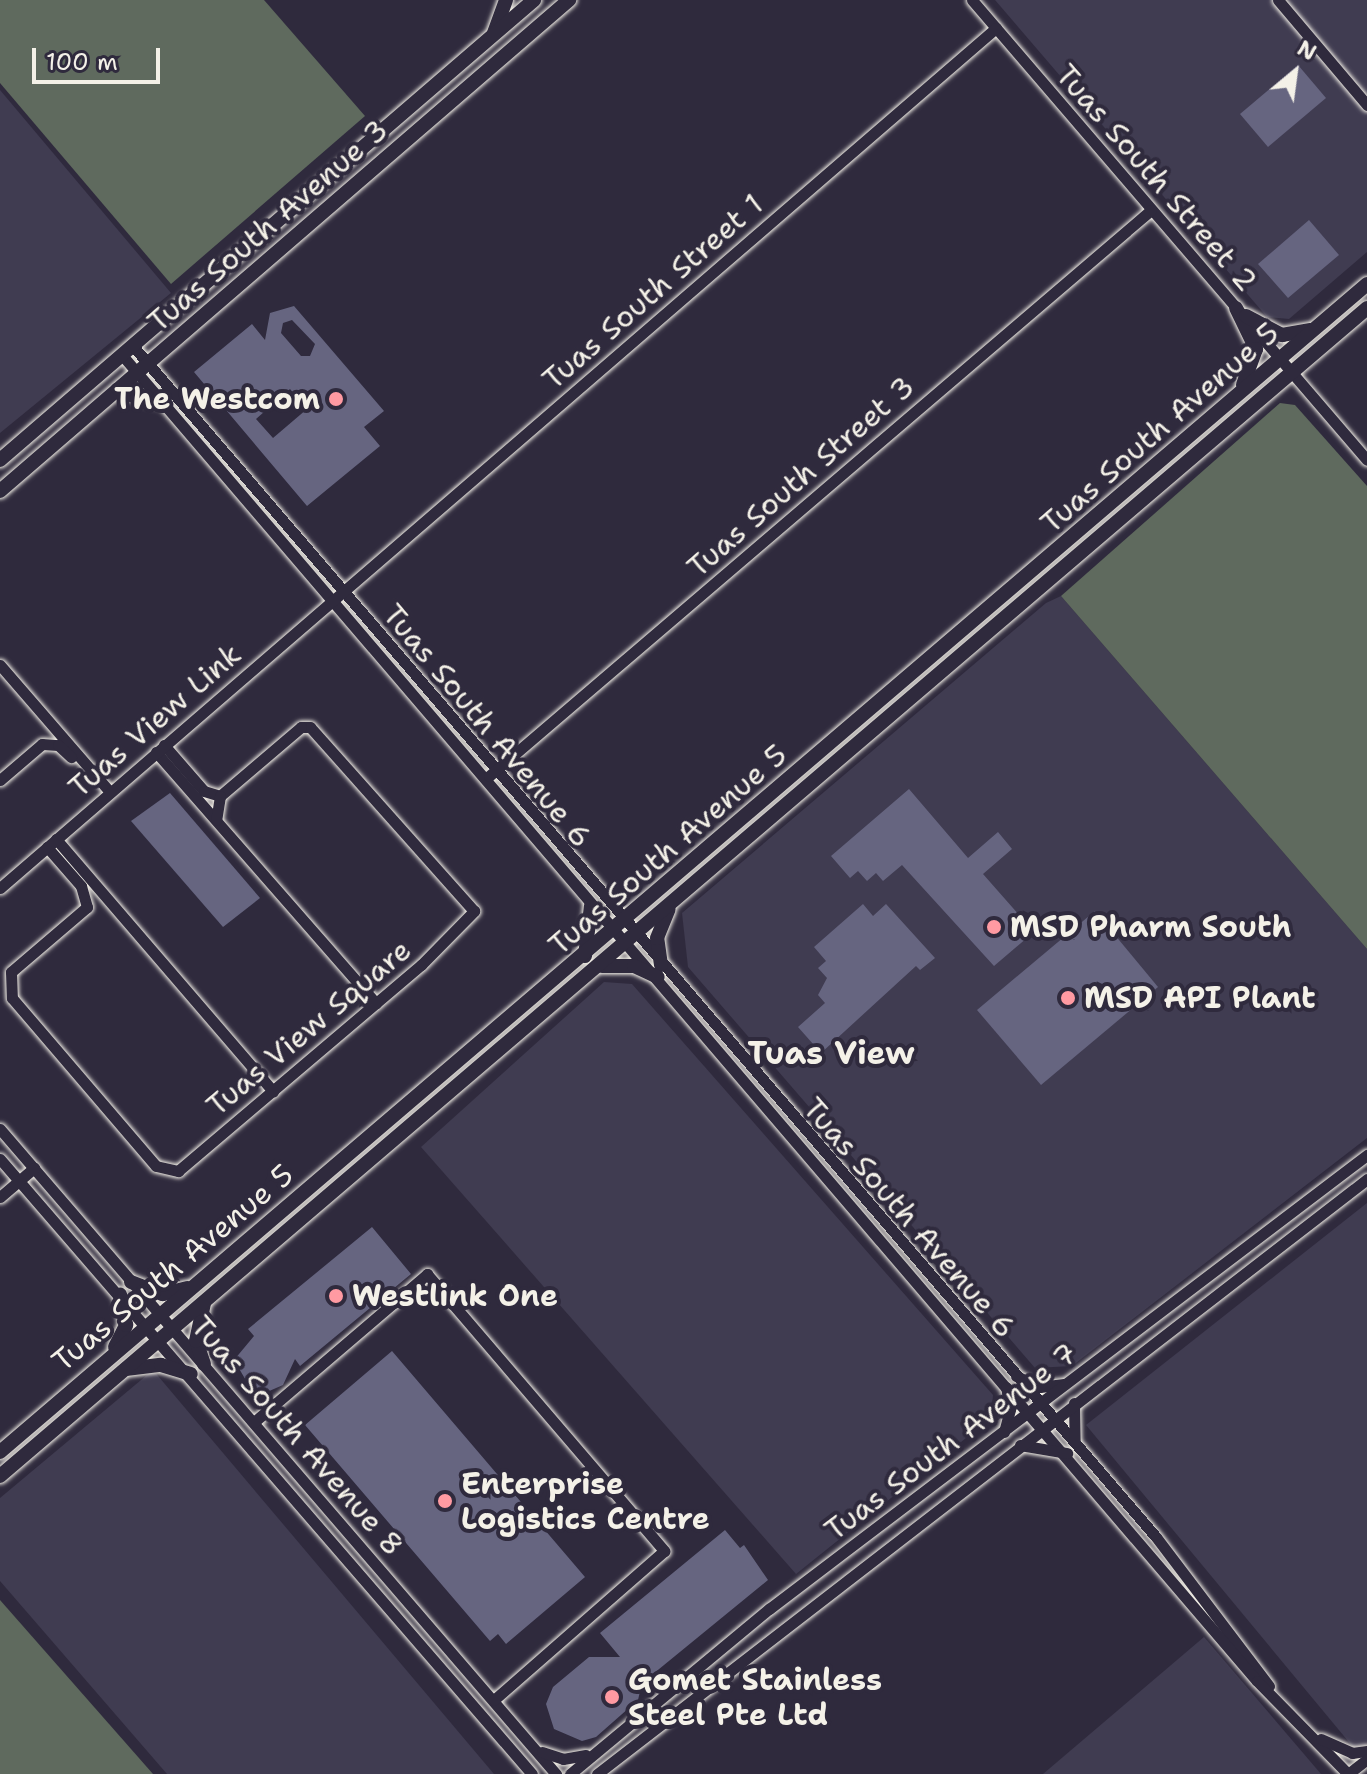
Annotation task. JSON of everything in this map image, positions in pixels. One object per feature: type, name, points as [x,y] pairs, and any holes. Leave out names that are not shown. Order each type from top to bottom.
[{"type":"main road","points":[[492,37],[506,0]]},
{"type":"main road","name":"Tuas South Avenue 3","points":[[0,491],[569,0]]},
{"type":"main road","points":[[529,2],[546,19]]},
{"type":"main road","name":"Tuas South Avenue 3","points":[[0,460],[529,2]]},
{"type":"main road","name":"Tuas South Avenue 5","points":[[0,1452],[192,1286],[585,957],[1242,386],[1279,359],[1367,284]]},
{"type":"main road","points":[[1236,308],[1260,328],[1282,335],[1313,330]]},
{"type":"main road","points":[[1236,308],[1256,349],[1242,386]]},
{"type":"main road","name":"Tuas South Avenue 5","points":[[0,1476],[602,966],[1367,308]]},
{"type":"main road","points":[[116,392],[163,402]]},
{"type":"main road","points":[[602,966],[634,966],[659,971],[657,938],[670,905]]},
{"type":"main road","points":[[585,957],[591,906]]},
{"type":"main road","points":[[131,1282],[163,1294],[192,1286]]},
{"type":"main road","points":[[106,1360],[126,1325],[120,1295]]},
{"type":"main road","points":[[204,1303],[196,1341],[204,1364]]},
{"type":"main road","points":[[126,1369],[161,1365],[191,1374]]},
{"type":"street","name":"Tuas South Street 2","points":[[972,0],[1367,460]]},
{"type":"street","points":[[1278,0],[1367,105]]},
{"type":"street","name":"Tuas South Street 1","points":[[341,591],[996,28]]},
{"type":"street","name":"Tuas South Street 3","points":[[482,781],[1151,210]]},
{"type":"street","name":"Tuas South Avenue 6","points":[[128,350],[341,591],[618,926],[1034,1410],[1072,1449],[1257,1681],[1269,1686],[1348,1774]]},
{"type":"street","name":"Tuas South Avenue 6","points":[[144,368],[163,402],[482,781],[591,906],[618,926]]},
{"type":"street","name":"Tuas View Link","points":[[0,888],[341,591]]},
{"type":"street","points":[[0,665],[108,794]]},
{"type":"street","points":[[0,780],[42,744],[46,718]]},
{"type":"street","name":"Tuas View Square","points":[[87,907],[11,972],[8,984],[12,998],[156,1166],[178,1171],[470,922],[469,903],[310,727],[301,727],[220,796]]},
{"type":"street","points":[[42,744],[65,750],[108,794]]},
{"type":"street","points":[[160,748],[204,791],[220,796],[216,820]]},
{"type":"street","points":[[160,748],[216,820],[376,1003]]},
{"type":"street","points":[[52,843],[81,886],[87,907],[115,909]]},
{"type":"street","points":[[52,843],[115,909],[273,1091]]},
{"type":"street","name":"Tuas South Avenue 8","points":[[0,1129],[131,1282],[153,1320],[160,1340],[528,1772]]},
{"type":"street","name":"Tuas South Avenue 7","points":[[570,1774],[769,1609],[1367,1155]]},
{"type":"street","name":"Tuas South Avenue 8","points":[[0,1159],[120,1295],[172,1330],[204,1364],[556,1774]]},
{"type":"street","points":[[0,1197],[34,1168]]},
{"type":"street","name":"Tuas South Avenue 7","points":[[601,1772],[729,1677],[1048,1423],[1367,1179]]},
{"type":"street","points":[[254,1422],[427,1274],[664,1551],[494,1700]]},
{"type":"street","points":[[1003,1433],[1010,1409],[1009,1380],[1040,1387],[1069,1383]]},
{"type":"street","points":[[1020,1445],[1072,1449],[1074,1403]]},
{"type":"street","points":[[1313,1735],[1352,1753],[1367,1751]]},
{"type":"street","points":[[534,1748],[563,1759],[593,1753]]},
{"type":"street","points":[[1348,1774],[1367,1759]]},
{"type":"shaded area","points":[[995,0],[1367,0],[1367,252],[1289,319],[1267,317]]},
{"type":"shaded area","points":[[0,90],[171,293],[0,433]]},
{"type":"shaded area","points":[[1061,596],[1367,949],[1367,1138],[1072,1366],[1035,1368],[688,967],[682,913],[1046,603]]},
{"type":"shaded area","points":[[604,982],[632,984],[993,1395],[991,1418],[796,1574],[421,1147]]},
{"type":"shaded area","points":[[1367,1203],[1367,1745],[1358,1753],[1086,1425]]},
{"type":"shaded area","points":[[153,1370],[494,1774],[167,1774],[0,1581],[0,1498]]},
{"type":"shaded area","points":[[1204,1637],[1321,1774],[1043,1774]]},
{"type":"green space","points":[[0,0],[264,0],[365,116],[171,284],[0,83]]},
{"type":"green space","points":[[1280,403],[1295,405],[1367,486],[1367,949],[1061,596]]},
{"type":"green space","points":[[0,1600],[153,1774],[0,1774]]},
{"type":"building","points":[[1298,65],[1326,98],[1268,147],[1240,114]]},
{"type":"building","points":[[1309,220],[1339,255],[1288,298],[1258,264]]},
{"type":"building","name":"The Westcom","points":[[294,306],[384,411],[364,427],[380,446],[307,506],[194,372],[252,324],[265,340],[270,313]],"holes":[[[292,320],[315,344],[310,356],[301,356],[281,333],[283,323]],[[290,389],[307,409],[273,438],[256,419]]]},
{"type":"building","points":[[909,789],[968,858],[998,832],[1012,849],[983,874],[1034,932],[994,966],[902,865],[883,881],[876,873],[867,881],[858,871],[850,878],[831,856]]},
{"type":"building","points":[[170,793],[260,898],[223,927],[131,821]]},
{"type":"building","points":[[863,904],[873,916],[886,904],[935,958],[920,970],[916,966],[821,1053],[798,1027],[825,1003],[818,995],[827,978],[818,968],[826,961],[814,947]]},
{"type":"building","name":"MSD API Plant","points":[[1095,911],[1158,987],[1041,1085],[977,1010]]},
{"type":"building","name":"Westlink One","points":[[372,1227],[411,1274],[300,1366],[295,1359],[283,1385],[267,1392],[251,1389],[234,1360],[254,1336],[248,1329]]},
{"type":"building","name":"Enterprise Logistics Centre","points":[[392,1351],[585,1577],[506,1644],[498,1634],[490,1641],[305,1425]]},
{"type":"building","points":[[725,1530],[740,1548],[744,1545],[768,1580],[642,1683],[638,1700],[596,1737],[582,1741],[554,1729],[546,1704],[553,1687],[589,1657],[620,1657],[600,1633]]},
{"type":"place","name":"The Westcom","points":[[336,399]]},
{"type":"place","name":"MSD Pharm South","points":[[994,927]]},
{"type":"place","name":"MSD API Plant","points":[[1068,998]]},
{"type":"place","name":"Westlink One","points":[[336,1296]]},
{"type":"place","name":"Enterprise Logistics Centre","points":[[445,1501]]},
{"type":"place","name":"Gomet Stainless Steel Pte Ltd","points":[[612,1697]]},
{"type":"district","name":"Tuas View","points":[[831,1053]]}]
